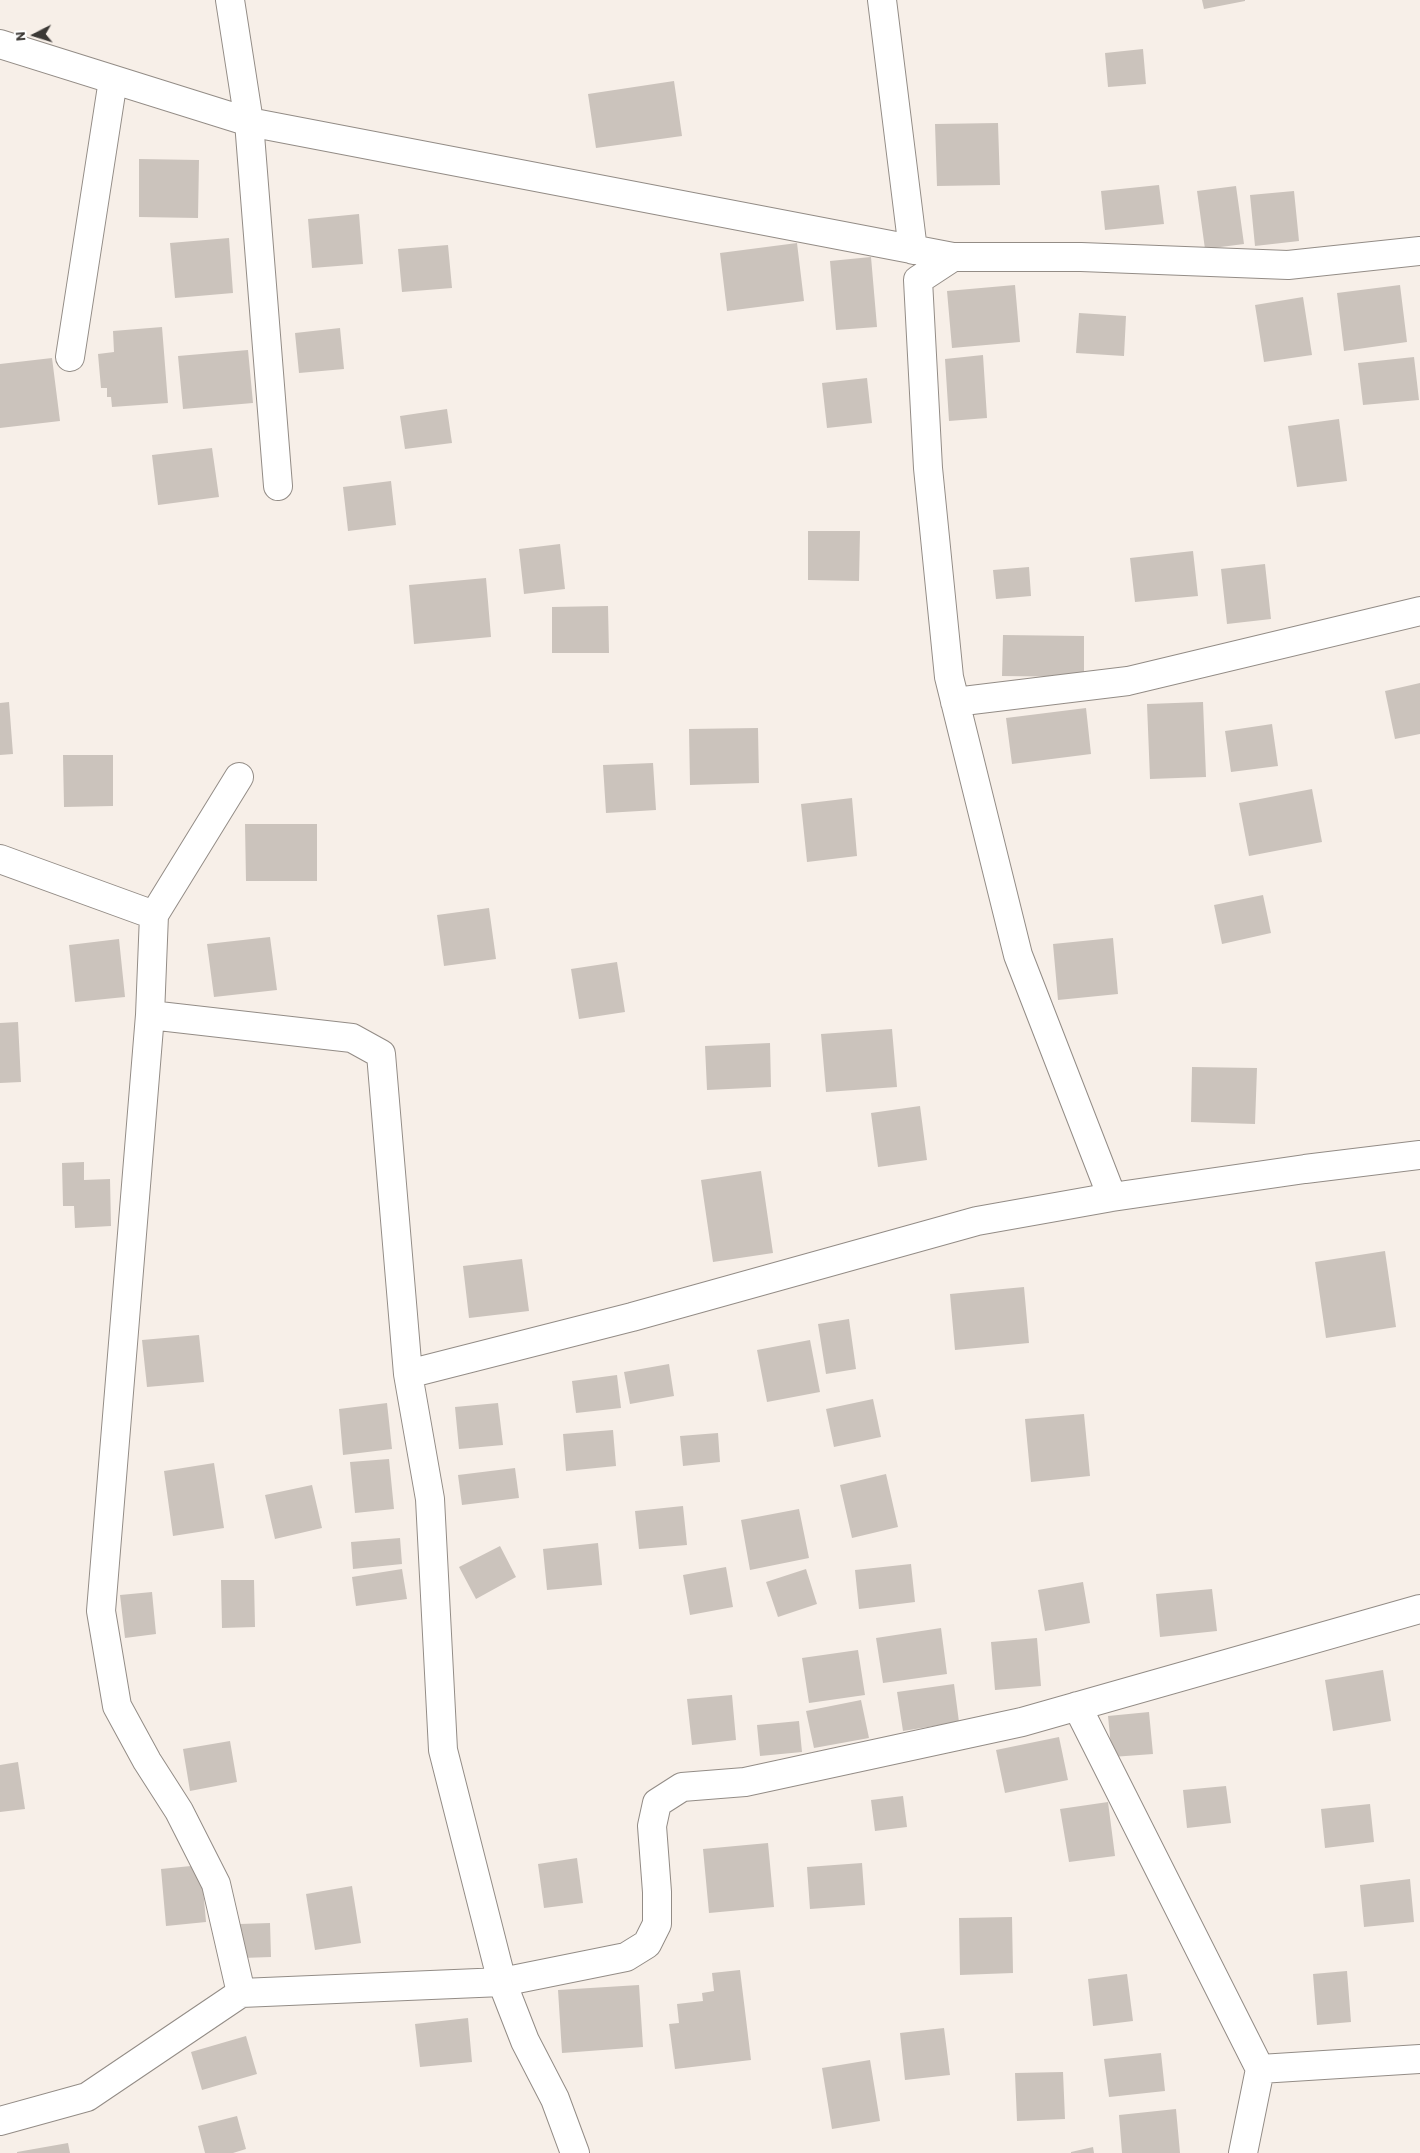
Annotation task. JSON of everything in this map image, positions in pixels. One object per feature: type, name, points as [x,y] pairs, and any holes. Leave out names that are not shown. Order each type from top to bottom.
[{"type":"street","points":[[230,0],[249,122],[278,486]]},
{"type":"street","points":[[882,0],[913,250]]},
{"type":"street","points":[[0,44],[249,122],[953,257],[1081,257],[1288,265],[1420,251]]},
{"type":"street","points":[[70,358],[113,80]]},
{"type":"street","points":[[953,257],[918,280],[928,468],[949,677],[1018,955],[1112,1197]]},
{"type":"street","points":[[955,702],[1128,681],[1420,611]]},
{"type":"street","points":[[240,777],[154,915],[150,1015],[101,1611],[117,1706],[147,1761],[179,1811],[216,1884],[241,1993]]},
{"type":"street","points":[[0,859],[154,915]]},
{"type":"street","points":[[150,1015],[352,1038],[381,1054],[408,1374],[430,1499],[443,1750],[502,1982],[526,2041],[555,2099],[575,2153]]},
{"type":"street","points":[[408,1374],[632,1317],[977,1221],[1112,1197],[1305,1169],[1420,1155]]},
{"type":"street","points":[[0,2121],[87,2097],[241,1993],[502,1982],[626,1957],[647,1944],[657,1924],[657,1892],[652,1826],[657,1803],[682,1787],[745,1782],[1022,1722],[1420,1609]]},
{"type":"street","points":[[1076,1706],[1260,2069],[1243,2153]]},
{"type":"street","points":[[1260,2069],[1420,2059]]},
{"type":"building","points":[[1202,0],[1245,0],[1245,1],[1204,9]]},
{"type":"building","points":[[1143,49],[1146,84],[1108,87],[1105,53]]},
{"type":"building","points":[[674,81],[682,136],[596,148],[588,94]]},
{"type":"building","points":[[998,123],[1000,185],[937,186],[935,124]]},
{"type":"building","points":[[139,159],[199,160],[198,218],[139,217]]},
{"type":"building","points":[[1159,185],[1164,224],[1105,230],[1101,191]]},
{"type":"building","points":[[1236,186],[1244,244],[1205,249],[1197,191]]},
{"type":"building","points":[[1294,191],[1299,241],[1255,246],[1250,195]]},
{"type":"building","points":[[359,214],[363,264],[312,268],[308,219]]},
{"type":"building","points":[[229,238],[233,293],[175,298],[170,243]]},
{"type":"building","points":[[797,243],[804,301],[727,311],[720,253]]},
{"type":"building","points":[[448,245],[452,288],[402,292],[398,249]]},
{"type":"building","points":[[871,257],[877,327],[836,330],[830,261]]},
{"type":"building","points":[[1015,285],[1020,342],[952,348],[947,291]]},
{"type":"building","points":[[1400,285],[1407,342],[1344,351],[1337,293]]},
{"type":"building","points":[[1303,297],[1312,355],[1264,362],[1255,305]]},
{"type":"building","points":[[1079,313],[1126,316],[1124,356],[1076,353]]},
{"type":"building","points":[[162,327],[168,403],[112,407],[111,397],[107,397],[107,388],[101,388],[98,354],[114,352],[113,331]]},
{"type":"building","points":[[340,328],[344,369],[299,373],[295,333]]},
{"type":"building","points":[[248,350],[253,403],[183,409],[178,356]]},
{"type":"building","points":[[983,355],[987,418],[949,421],[945,359]]},
{"type":"building","points":[[1414,357],[1419,400],[1363,405],[1358,363]]},
{"type":"building","points":[[52,358],[60,421],[0,428],[0,364]]},
{"type":"building","points":[[867,378],[872,423],[827,428],[822,383]]},
{"type":"building","points":[[447,409],[452,443],[405,449],[400,416]]},
{"type":"building","points":[[1339,419],[1347,481],[1297,487],[1288,426]]},
{"type":"building","points":[[212,448],[219,497],[158,505],[152,455]]},
{"type":"building","points":[[391,481],[396,525],[348,531],[343,487]]},
{"type":"building","points":[[808,531],[860,531],[859,581],[808,580]]},
{"type":"building","points":[[560,544],[565,589],[524,594],[519,549]]},
{"type":"building","points":[[1193,551],[1198,596],[1135,602],[1130,558]]},
{"type":"building","points":[[1265,564],[1271,619],[1227,624],[1221,569]]},
{"type":"building","points":[[1029,567],[1031,596],[996,599],[993,570]]},
{"type":"building","points":[[486,578],[491,637],[414,644],[409,585]]},
{"type":"building","points":[[608,606],[609,653],[552,653],[552,607]]},
{"type":"building","points":[[1003,635],[1084,636],[1084,677],[1002,676]]},
{"type":"building","points":[[1420,683],[1420,734],[1395,739],[1385,691]]},
{"type":"building","points":[[9,702],[13,754],[0,755],[0,703]]},
{"type":"building","points":[[1203,702],[1206,777],[1150,779],[1147,704]]},
{"type":"building","points":[[1086,708],[1091,754],[1012,764],[1006,718]]},
{"type":"building","points":[[1272,724],[1278,766],[1231,772],[1225,731]]},
{"type":"building","points":[[758,728],[759,783],[690,785],[689,729]]},
{"type":"building","points":[[63,755],[113,755],[113,806],[64,807]]},
{"type":"building","points":[[653,763],[656,810],[606,813],[603,765]]},
{"type":"building","points":[[1312,789],[1322,842],[1249,856],[1239,803]]},
{"type":"building","points":[[852,798],[857,856],[807,862],[801,804]]},
{"type":"building","points":[[245,824],[317,824],[317,881],[246,881]]},
{"type":"building","points":[[1263,895],[1271,933],[1222,944],[1214,905]]},
{"type":"building","points":[[489,908],[496,959],[444,966],[437,915]]},
{"type":"building","points":[[270,937],[277,990],[214,997],[207,944]]},
{"type":"building","points":[[1113,938],[1118,994],[1058,1000],[1053,944]]},
{"type":"building","points":[[119,939],[125,997],[75,1002],[69,945]]},
{"type":"building","points":[[617,962],[625,1012],[579,1019],[571,969]]},
{"type":"building","points":[[18,1022],[21,1082],[0,1083],[0,1023]]},
{"type":"building","points":[[892,1029],[897,1087],[826,1092],[821,1034]]},
{"type":"building","points":[[770,1043],[771,1087],[707,1090],[705,1046]]},
{"type":"building","points":[[1192,1067],[1257,1068],[1255,1124],[1191,1122]]},
{"type":"building","points":[[920,1106],[927,1160],[878,1167],[871,1113]]},
{"type":"building","points":[[84,1162],[84,1180],[110,1179],[111,1226],[75,1228],[74,1206],[63,1206],[62,1163]]},
{"type":"building","points":[[761,1171],[773,1253],[713,1262],[701,1180]]},
{"type":"building","points":[[1385,1251],[1396,1327],[1326,1338],[1315,1262]]},
{"type":"building","points":[[522,1259],[529,1311],[469,1318],[463,1266]]},
{"type":"building","points":[[1024,1287],[1029,1343],[955,1350],[950,1294]]},
{"type":"building","points":[[849,1319],[856,1369],[826,1374],[818,1324]]},
{"type":"building","points":[[199,1335],[204,1382],[147,1387],[142,1340]]},
{"type":"building","points":[[810,1340],[820,1392],[767,1402],[757,1350]]},
{"type":"building","points":[[669,1364],[674,1396],[630,1404],[624,1372]]},
{"type":"building","points":[[617,1375],[621,1408],[576,1413],[572,1381]]},
{"type":"building","points":[[873,1399],[881,1437],[834,1447],[826,1409]]},
{"type":"building","points":[[387,1403],[392,1449],[343,1455],[339,1409]]},
{"type":"building","points":[[498,1403],[503,1445],[459,1449],[455,1407]]},
{"type":"building","points":[[1084,1414],[1090,1476],[1031,1482],[1025,1419]]},
{"type":"building","points":[[613,1430],[616,1466],[566,1471],[563,1434]]},
{"type":"building","points":[[718,1433],[720,1462],[683,1466],[680,1436]]},
{"type":"building","points":[[389,1459],[394,1509],[355,1513],[350,1462]]},
{"type":"building","points":[[214,1463],[224,1528],[173,1536],[164,1471]]},
{"type":"building","points":[[515,1468],[519,1498],[462,1505],[458,1475]]},
{"type":"building","points":[[886,1474],[898,1527],[852,1538],[840,1485]]},
{"type":"building","points":[[312,1485],[322,1528],[275,1539],[265,1495]]},
{"type":"building","points":[[683,1506],[687,1545],[639,1549],[635,1511]]},
{"type":"building","points":[[799,1509],[809,1558],[750,1570],[741,1520]]},
{"type":"building","points":[[400,1538],[402,1564],[353,1569],[351,1542]]},
{"type":"building","points":[[598,1543],[602,1585],[547,1590],[543,1549]]},
{"type":"building","points":[[500,1546],[516,1577],[476,1599],[459,1567]]},
{"type":"building","points":[[911,1564],[915,1602],[859,1609],[855,1570]]},
{"type":"building","points":[[726,1567],[733,1607],[690,1615],[683,1575]]},
{"type":"building","points":[[402,1569],[407,1599],[356,1606],[352,1577]]},
{"type":"building","points":[[806,1569],[817,1604],[778,1617],[766,1582]]},
{"type":"building","points":[[221,1580],[254,1580],[255,1627],[222,1628]]},
{"type":"building","points":[[1083,1582],[1090,1623],[1045,1631],[1038,1590]]},
{"type":"building","points":[[1212,1589],[1217,1631],[1160,1637],[1156,1594]]},
{"type":"building","points":[[152,1592],[156,1634],[125,1638],[120,1595]]},
{"type":"building","points":[[941,1628],[947,1674],[883,1683],[876,1638]]},
{"type":"building","points":[[1037,1638],[1041,1686],[995,1690],[991,1642]]},
{"type":"building","points":[[858,1650],[865,1695],[809,1703],[802,1658]]},
{"type":"building","points":[[1383,1670],[1391,1721],[1333,1731],[1325,1680]]},
{"type":"building","points":[[954,1684],[959,1722],[903,1731],[897,1692]]},
{"type":"building","points":[[732,1695],[736,1740],[692,1745],[687,1699]]},
{"type":"building","points":[[861,1700],[869,1738],[814,1748],[806,1711]]},
{"type":"building","points":[[1149,1712],[1153,1754],[1112,1757],[1108,1716]]},
{"type":"building","points":[[799,1721],[802,1752],[760,1756],[757,1725]]},
{"type":"building","points":[[1059,1737],[1068,1780],[1005,1793],[996,1750]]},
{"type":"building","points":[[230,1741],[237,1782],[190,1791],[183,1749]]},
{"type":"building","points":[[18,1762],[25,1809],[0,1812],[0,1765]]},
{"type":"building","points":[[1226,1786],[1231,1823],[1187,1828],[1183,1790]]},
{"type":"building","points":[[903,1796],[907,1827],[875,1831],[871,1800]]},
{"type":"building","points":[[1108,1802],[1115,1856],[1069,1862],[1060,1809]]},
{"type":"building","points":[[1370,1804],[1374,1842],[1325,1848],[1321,1809]]},
{"type":"building","points":[[768,1843],[774,1907],[709,1913],[703,1849]]},
{"type":"building","points":[[577,1858],[583,1903],[544,1908],[538,1864]]},
{"type":"building","points":[[862,1863],[865,1905],[810,1909],[807,1867]]},
{"type":"building","points":[[201,1865],[206,1922],[166,1926],[161,1869]]},
{"type":"building","points":[[1410,1879],[1414,1922],[1364,1927],[1360,1885]]},
{"type":"building","points":[[352,1886],[361,1943],[315,1950],[306,1894]]},
{"type":"building","points":[[1012,1917],[1013,1973],[960,1975],[959,1918]]},
{"type":"building","points":[[270,1923],[271,1957],[242,1958],[240,1924]]},
{"type":"building","points":[[740,1970],[751,2060],[675,2069],[669,2024],[679,2023],[677,2004],[703,2001],[702,1993],[714,1991],[712,1973]]},
{"type":"building","points":[[1347,1971],[1351,2022],[1317,2025],[1313,1974]]},
{"type":"building","points":[[1127,1974],[1133,2021],[1093,2026],[1088,1979]]},
{"type":"building","points":[[639,1985],[643,2047],[562,2053],[558,1990]]},
{"type":"building","points":[[468,2018],[472,2062],[420,2067],[415,2024]]},
{"type":"building","points":[[944,2028],[950,2075],[905,2080],[900,2033]]},
{"type":"building","points":[[246,2036],[257,2074],[202,2090],[191,2052]]},
{"type":"building","points":[[1161,2053],[1165,2091],[1109,2097],[1104,2059]]},
{"type":"building","points":[[870,2060],[880,2121],[832,2129],[822,2068]]},
{"type":"building","points":[[1063,2072],[1065,2119],[1017,2121],[1015,2073]]},
{"type":"building","points":[[1176,2109],[1180,2153],[1122,2153],[1119,2115]]},
{"type":"building","points":[[237,2116],[246,2149],[233,2153],[205,2153],[198,2126]]},
{"type":"building","points":[[68,2143],[70,2153],[17,2153],[17,2152]]},
{"type":"building","points":[[1093,2147],[1094,2153],[1071,2153],[1071,2152]]}]
